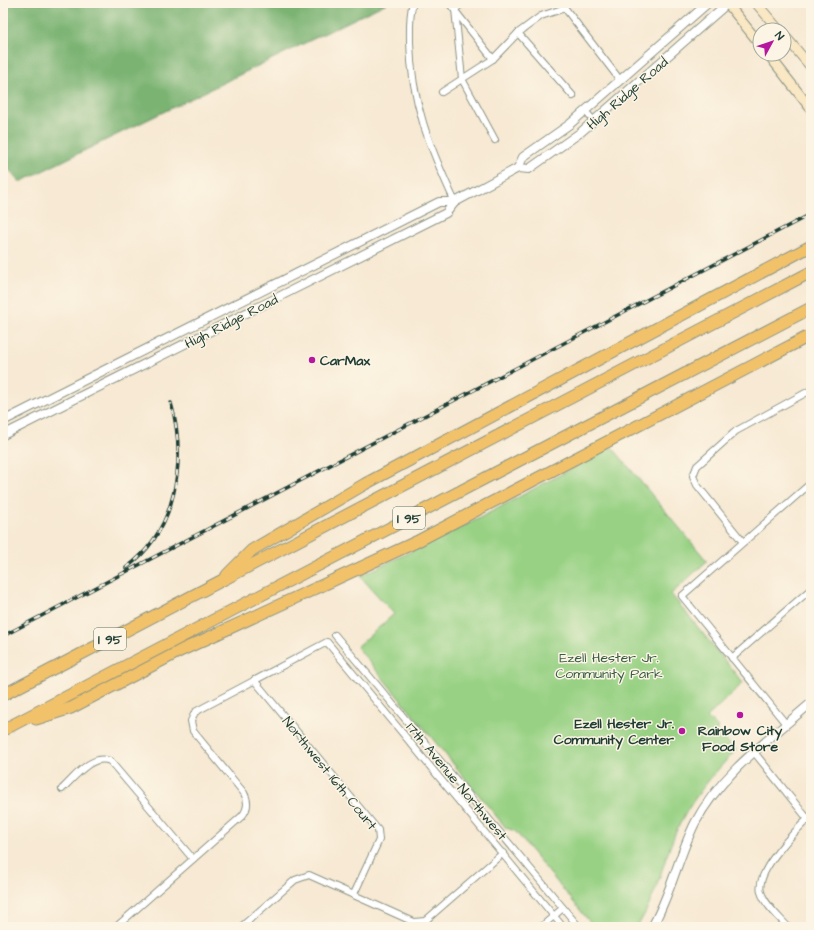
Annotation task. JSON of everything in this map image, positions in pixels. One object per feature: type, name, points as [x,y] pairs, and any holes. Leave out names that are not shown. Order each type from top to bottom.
[{"type":"highway","points":[[218,584],[252,550],[365,484],[811,246]]},
{"type":"highway","name":"I 95","points":[[3,695],[218,584],[811,272]]},
{"type":"highway","name":"I 95","points":[[5,729],[811,308]]},
{"type":"highway","points":[[5,729],[71,708],[176,653],[395,552],[811,335]]},
{"type":"main road","points":[[728,3],[752,34]]},
{"type":"main road","points":[[756,3],[772,22]]},
{"type":"main road","points":[[792,44],[811,67]]},
{"type":"main road","points":[[774,62],[811,109]]},
{"type":"street","points":[[413,3],[410,33],[410,55],[416,99],[428,141],[455,202]]},
{"type":"street","points":[[449,3],[493,59]]},
{"type":"street","points":[[455,9],[463,3]]},
{"type":"street","name":"High Ridge Road","points":[[518,168],[523,157],[552,138],[585,111],[708,3]]},
{"type":"street","name":"High Ridge Road","points":[[3,435],[446,213],[455,202],[518,168],[529,169],[559,149],[594,121],[728,3]]},
{"type":"street","points":[[442,92],[493,59],[518,33],[541,16],[563,5],[620,80]]},
{"type":"street","points":[[455,9],[462,79],[495,140]]},
{"type":"street","points":[[518,33],[573,96]]},
{"type":"street","points":[[585,111],[594,121]]},
{"type":"street","name":"High Ridge Road","points":[[3,420],[439,202],[455,202]]},
{"type":"street","points":[[356,243],[362,254]]},
{"type":"street","points":[[158,343],[164,354]]},
{"type":"street","points":[[743,542],[697,485],[693,476],[697,466],[736,431],[811,390]]},
{"type":"street","points":[[35,404],[40,416]]},
{"type":"street","points":[[786,724],[682,596],[811,483]]},
{"type":"street","points":[[732,658],[811,589]]},
{"type":"street","name":"17th Avenue Northwest","points":[[335,635],[579,927]]},
{"type":"street","name":"17th Avenue Northwest","points":[[254,680],[327,642],[563,927]]},
{"type":"street","points":[[116,927],[242,816],[247,808],[248,803],[244,793],[192,731],[191,721],[192,716],[199,709],[254,680]]},
{"type":"street","name":"Northwest 16th Court","points":[[254,680],[378,830],[378,840],[354,894]]},
{"type":"street","points":[[652,927],[665,901],[680,857],[696,821],[715,793],[754,752],[811,703]]},
{"type":"street","points":[[754,752],[810,819],[784,843],[774,857],[761,884],[762,894],[788,927]]},
{"type":"street","points":[[62,789],[95,760],[100,758],[110,761],[193,859]]},
{"type":"street","points":[[241,927],[300,877],[314,876],[414,922],[424,921],[503,853]]},
{"type":"street","points":[[541,927],[563,908]]},
{"type":"green space","points":[[3,3],[387,3],[20,182],[3,163]]},
{"type":"green space","name":"Ezell Hester Jr. Community Park","points":[[612,447],[707,561],[671,594],[743,683],[707,717],[718,728],[716,730],[736,750],[718,769],[687,811],[670,846],[649,905],[637,927],[594,927],[515,831],[506,828],[357,647],[394,614],[360,576],[472,522]]},
{"type":"railway","points":[[3,636],[811,214]]},
{"type":"railway","points":[[126,568],[143,553],[157,535],[167,515],[174,493],[178,448],[176,425],[171,403]]},
{"type":"place","name":"CarMax","points":[[312,360]]},
{"type":"place","name":"Rainbow City Food Store","points":[[740,715]]},
{"type":"place","name":"Ezell Hester Jr. Community Center","points":[[682,731]]}]
